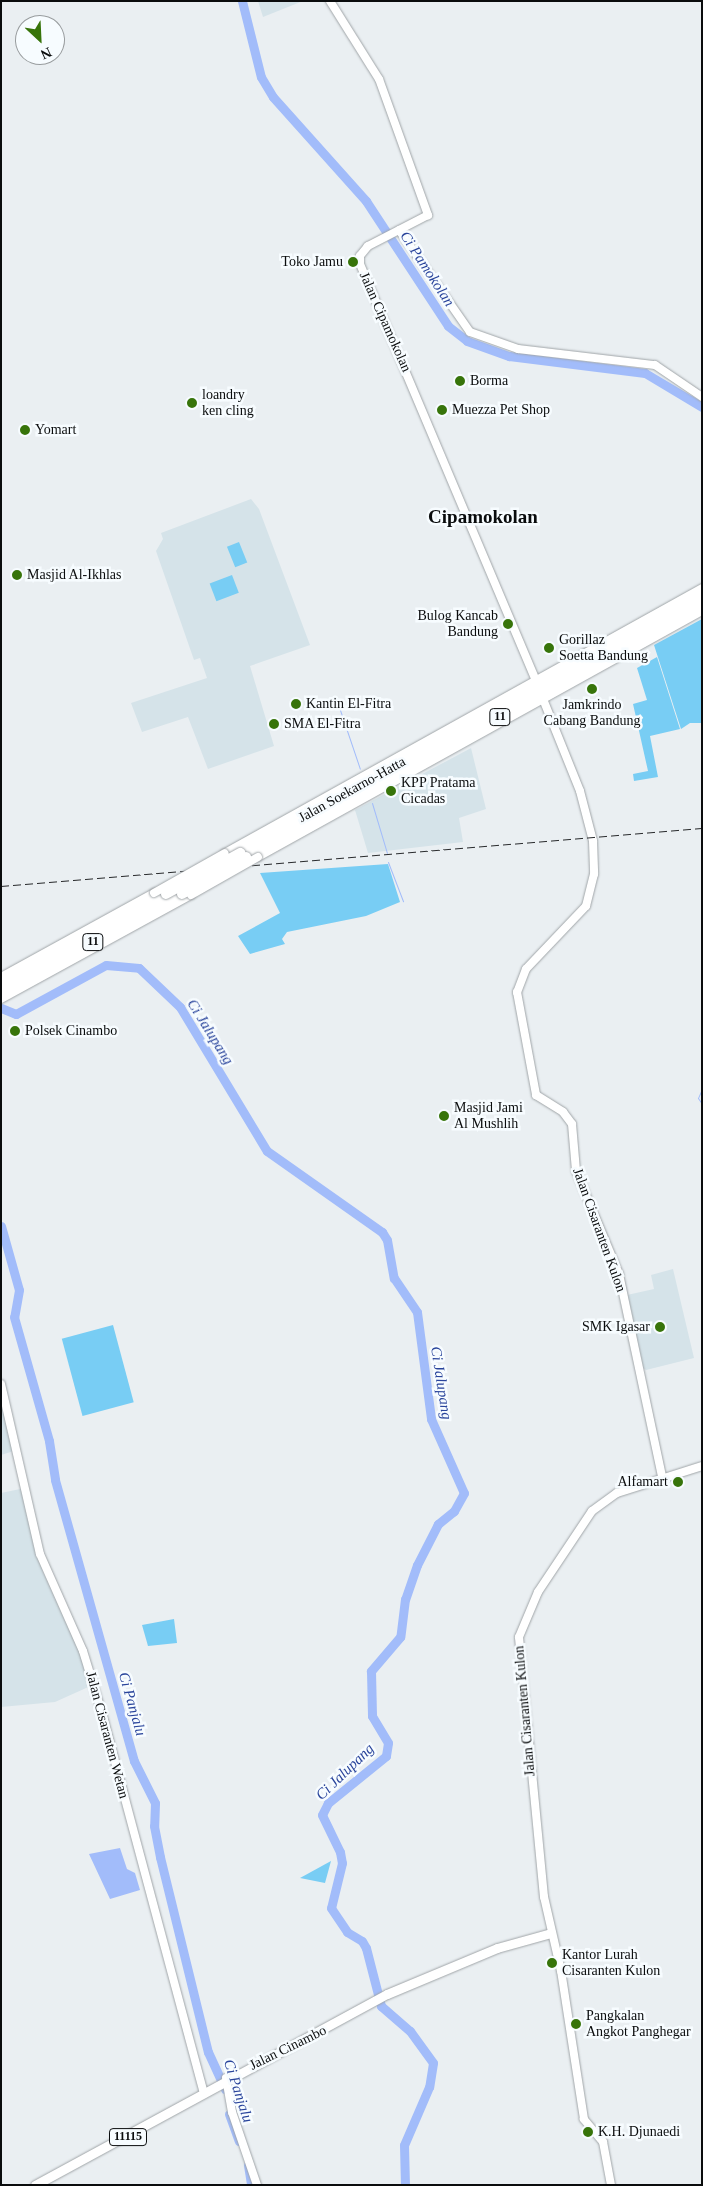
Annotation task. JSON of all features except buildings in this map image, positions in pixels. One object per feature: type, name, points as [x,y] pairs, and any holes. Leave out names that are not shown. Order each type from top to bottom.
[{"type":"highway","name":"Jalan Soekarno-Hatta","points":[[3,992],[187,894],[243,855],[467,725],[702,595]]},
{"type":"highway","name":"Jalan Soekarno-Hatta","points":[[3,992],[166,894],[298,828],[702,605]]},
{"type":"highway","points":[[649,618],[669,613]]},
{"type":"highway","points":[[467,725],[482,710]]},
{"type":"highway","points":[[298,828],[315,825]]},
{"type":"main road","name":"Jalan Cipamokolan","points":[[330,1],[380,79],[428,215],[382,238],[362,251],[360,264],[536,680]]},
{"type":"main road","points":[[397,231],[470,332],[518,349],[656,365],[702,396]]},
{"type":"main road","points":[[536,680],[702,588]]},
{"type":"main road","points":[[543,699],[702,611]]},
{"type":"main road","name":"Jalan Soekarno-Hatta","points":[[1,977],[536,680]]},
{"type":"main road","name":"Jalan Soekarno-Hatta","points":[[187,894],[258,857],[543,699]]},
{"type":"main road","name":"Jalan Cisaranten Kulon","points":[[543,699],[580,791],[592,841],[594,874],[586,906],[526,969],[517,992],[536,1095],[563,1112],[572,1124],[576,1172],[619,1274],[662,1476],[617,1493],[592,1511],[538,1592],[519,1637],[540,1869],[551,1933],[561,1971],[584,2119],[603,2142],[611,2185]]},
{"type":"main road","name":"Jalan Cisaranten Wetan","points":[[1,1384],[40,1554],[83,1651],[102,1713],[202,2091]]},
{"type":"main road","points":[[662,1476],[702,1466]]},
{"type":"main road","name":"Jalan Cinambo","points":[[36,2184],[125,2139],[222,2080],[335,2025],[382,1997],[490,1951],[551,1933]]},
{"type":"main road","points":[[222,2080],[257,2185]]},
{"type":"shaded area","points":[[258,1],[303,1],[263,17]]},
{"type":"shaded area","points":[[251,499],[259,509],[310,645],[250,666],[274,746],[208,769],[188,717],[142,732],[131,703],[207,678],[200,658],[194,660],[156,551],[163,539],[161,533]]},
{"type":"shaded area","points":[[239,542],[247,562],[235,567],[227,547]]},
{"type":"shaded area","points":[[232,575],[239,593],[216,601],[210,584]]},
{"type":"shaded area","points":[[702,619],[702,723],[690,723],[681,729],[654,645]]},
{"type":"shaded area","points":[[657,657],[680,729],[650,736],[658,777],[634,781],[633,774],[648,771],[633,704],[647,700],[637,668]]},
{"type":"shaded area","points":[[471,748],[486,809],[459,818],[463,842],[368,853],[355,810]]},
{"type":"shaded area","points":[[388,864],[400,902],[366,916],[287,932],[282,939],[285,944],[250,954],[238,936],[280,913],[260,873]]},
{"type":"shaded area","name":"SMK Igasar","points":[[673,1269],[694,1358],[646,1370],[641,1367],[627,1295],[654,1289],[651,1275]]},
{"type":"shaded area","points":[[113,1325],[134,1402],[83,1416],[62,1339]]},
{"type":"shaded area","points":[[1,1380],[20,1449],[1,1455]]},
{"type":"shaded area","points":[[25,1488],[43,1572],[95,1684],[55,1702],[1,1707],[1,1493]]},
{"type":"shaded area","points":[[174,1619],[177,1643],[148,1646],[142,1625]]},
{"type":"shaded area","points":[[120,1848],[127,1869],[135,1873],[140,1890],[110,1899],[89,1854]]},
{"type":"shaded area","points":[[331,1861],[325,1883],[300,1878]]},
{"type":"waterway","name":"Ci Pamokolan","points":[[242,1],[261,77],[273,97],[366,201],[448,326],[467,341],[509,356],[645,373],[702,407]]},
{"type":"waterway","points":[[339,707],[360,769]]},
{"type":"waterway","points":[[372,803],[387,853]]},
{"type":"waterway","points":[[388,862],[403,901]]},
{"type":"waterway","name":"Ci Jalupang","points":[[1,1008],[16,1014],[106,965],[139,968],[180,1007],[267,1151],[382,1232],[387,1240],[394,1278],[417,1312],[431,1419],[464,1493],[454,1511],[438,1524],[417,1565],[405,1599],[400,1637],[371,1671],[372,1716],[388,1743],[386,1756],[328,1803],[322,1815],[340,1852],[342,1863],[331,1908],[347,1932],[362,1941],[366,1948],[381,2006],[410,2031],[433,2063],[429,2087],[404,2145],[405,2185]]},
{"type":"waterway","points":[[702,1089],[698,1098],[702,1104]]},
{"type":"waterway","name":"Ci Panjalu","points":[[1,1226],[19,1290],[14,1317],[49,1441],[55,1480],[134,1761],[155,1803],[154,1826],[160,1857],[208,2052],[225,2089]]},
{"type":"waterway","name":"Ci Panjalu","points":[[229,2114],[239,2141]]},
{"type":"waterway","name":"Ci Panjalu","points":[[248,2165],[251,2185]]},
{"type":"railway","points":[[1,886],[702,828]]},
{"type":"place","name":"Toko Jamu","points":[[353,262]]},
{"type":"place","name":"Borma","points":[[460,381]]},
{"type":"place","name":"loandry ken cling","points":[[192,403]]},
{"type":"place","name":"Muezza Pet Shop","points":[[442,410]]},
{"type":"place","name":"Yomart","points":[[25,430]]},
{"type":"place","name":"Masjid Al-Ikhlas","points":[[17,575]]},
{"type":"place","name":"Bulog Kancab Bandung","points":[[508,624]]},
{"type":"place","name":"Gorillaz Soetta Bandung","points":[[549,648]]},
{"type":"place","name":"Jamkrindo Cabang Bandung","points":[[592,689]]},
{"type":"place","name":"Kantin El-Fitra","points":[[296,704]]},
{"type":"place","name":"SMA El-Fitra","points":[[274,724]]},
{"type":"place","name":"KPP Pratama Cicadas","points":[[391,791]]},
{"type":"place","name":"Polsek Cinambo","points":[[15,1031]]},
{"type":"place","name":"Masjid Jami Al Mushlih","points":[[444,1116]]},
{"type":"place","name":"SMK Igasar","points":[[660,1327]]},
{"type":"place","name":"Alfamart","points":[[678,1482]]},
{"type":"place","name":"Kantor Lurah Cisaranten Kulon","points":[[552,1963]]},
{"type":"place","name":"Pangkalan Angkot Panghegar","points":[[576,2024]]},
{"type":"place","name":"K.H. Djunaedi","points":[[588,2132]]},
{"type":"district","name":"Cipamokolan","points":[[483,517]]}]
